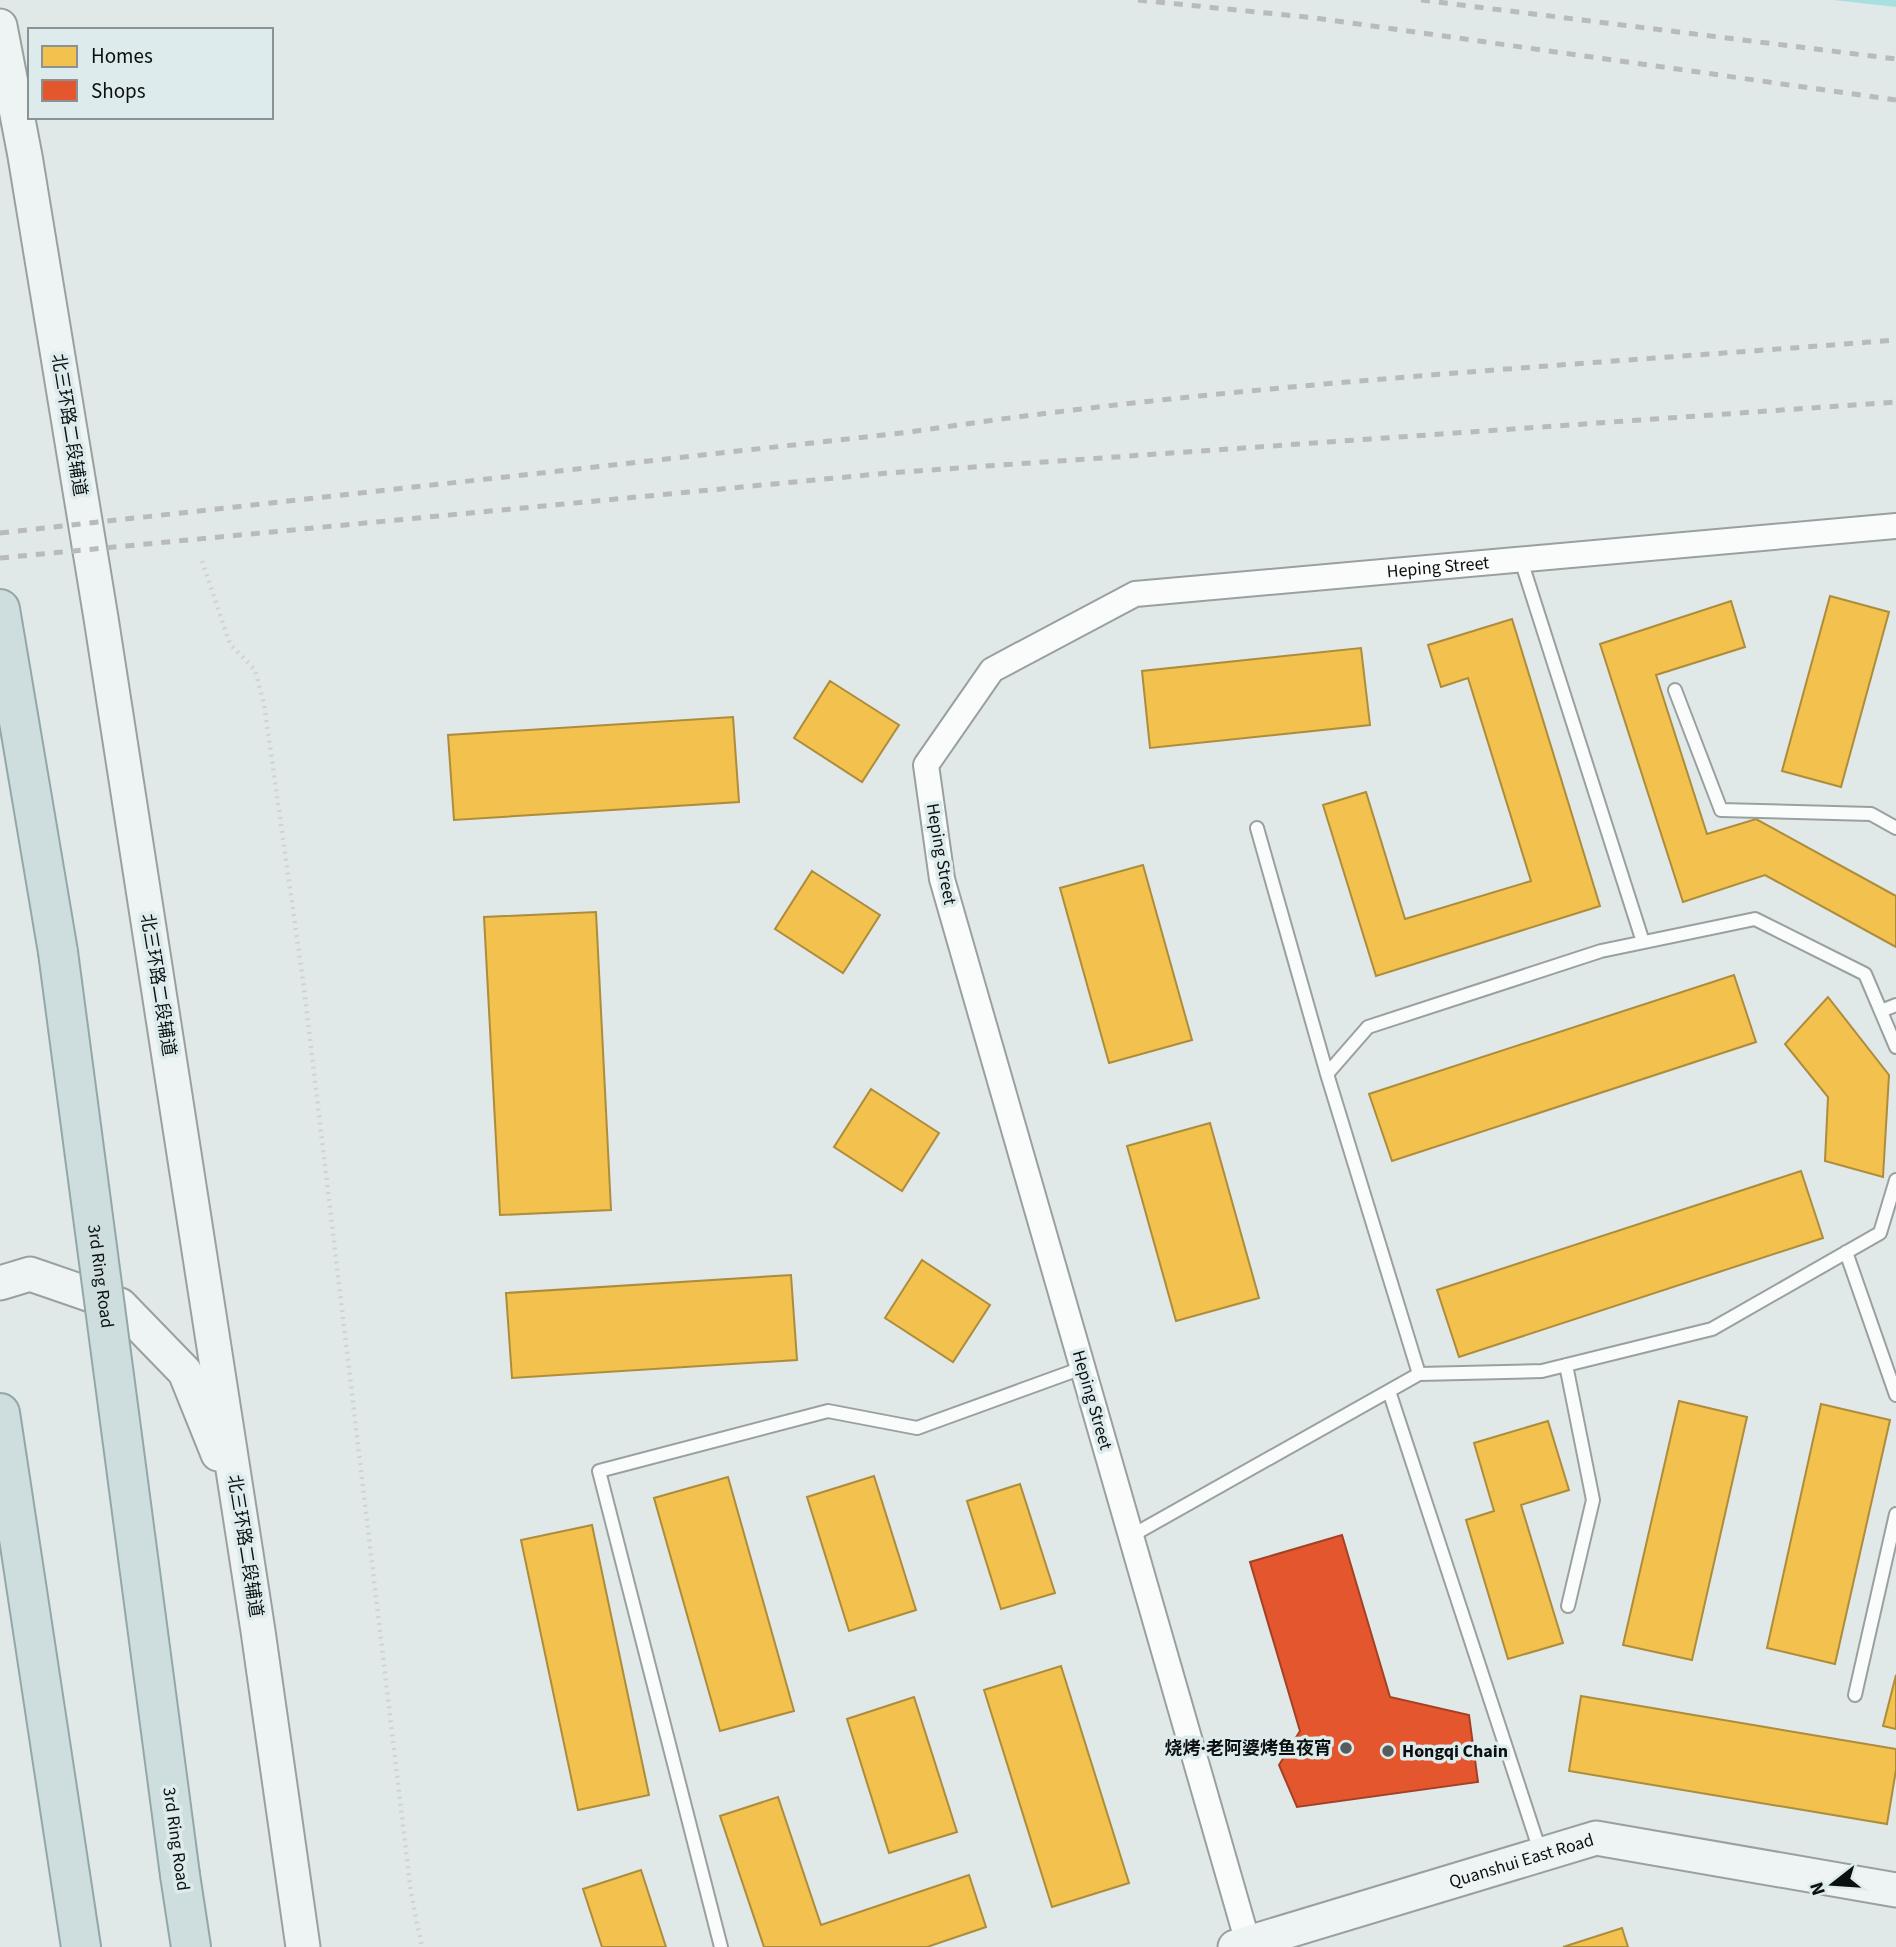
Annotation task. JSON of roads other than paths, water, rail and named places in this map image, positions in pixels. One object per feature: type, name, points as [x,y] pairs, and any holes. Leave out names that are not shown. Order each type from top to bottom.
[{"type":"highway","name":"3rd Ring Road","points":[[0,609],[58,951],[191,1947]]},
{"type":"highway","points":[[0,1413],[80,1947]]},
{"type":"main road","name":"北三环路二段辅道","points":[[0,26],[25,156],[99,604],[239,1505],[303,1947]]},
{"type":"main road","points":[[0,1283],[30,1275],[120,1305],[185,1373],[239,1505]]},
{"type":"main road","name":"Quanshui East Road","points":[[1241,1945],[1596,1838],[1896,1890]]},
{"type":"street","name":"Heping Street","points":[[1241,1945],[1131,1536],[942,879],[926,765],[992,670],[1135,594],[1520,557],[1896,526]]},
{"type":"lane","points":[[1520,557],[1643,942]]},
{"type":"lane","points":[[1675,690],[1721,810],[1871,814],[1896,828]]},
{"type":"lane","points":[[1257,828],[1327,1074],[1419,1374]]},
{"type":"lane","points":[[1327,1074],[1368,1027],[1601,951],[1755,919],[1866,974],[1896,1047]]},
{"type":"lane","points":[[1881,1011],[1896,1005]]},
{"type":"lane","points":[[1131,1536],[1419,1374],[1542,1371],[1712,1329],[1880,1233],[1896,1180]]},
{"type":"lane","points":[[1846,1252],[1896,1395]]},
{"type":"lane","points":[[1566,1365],[1593,1500],[1568,1606]]},
{"type":"lane","points":[[722,1947],[599,1471],[828,1411],[917,1428],[1082,1368]]},
{"type":"lane","points":[[1389,1391],[1541,1855]]},
{"type":"lane","points":[[1855,1695],[1896,1514]]},
{"type":"railway","points":[[1138,0],[1316,18],[1896,100]]},
{"type":"railway","points":[[1421,0],[1896,59]]},
{"type":"railway","points":[[0,533],[910,432],[1032,415],[1278,388],[1896,340]]},
{"type":"railway","points":[[0,558],[888,473],[1896,402]]},
{"type":"place","name":"烧烤·老阿婆烤鱼夜宵","points":[[1346,1748]]},
{"type":"place","name":"Hongqi Chain","points":[[1388,1751]]}]
